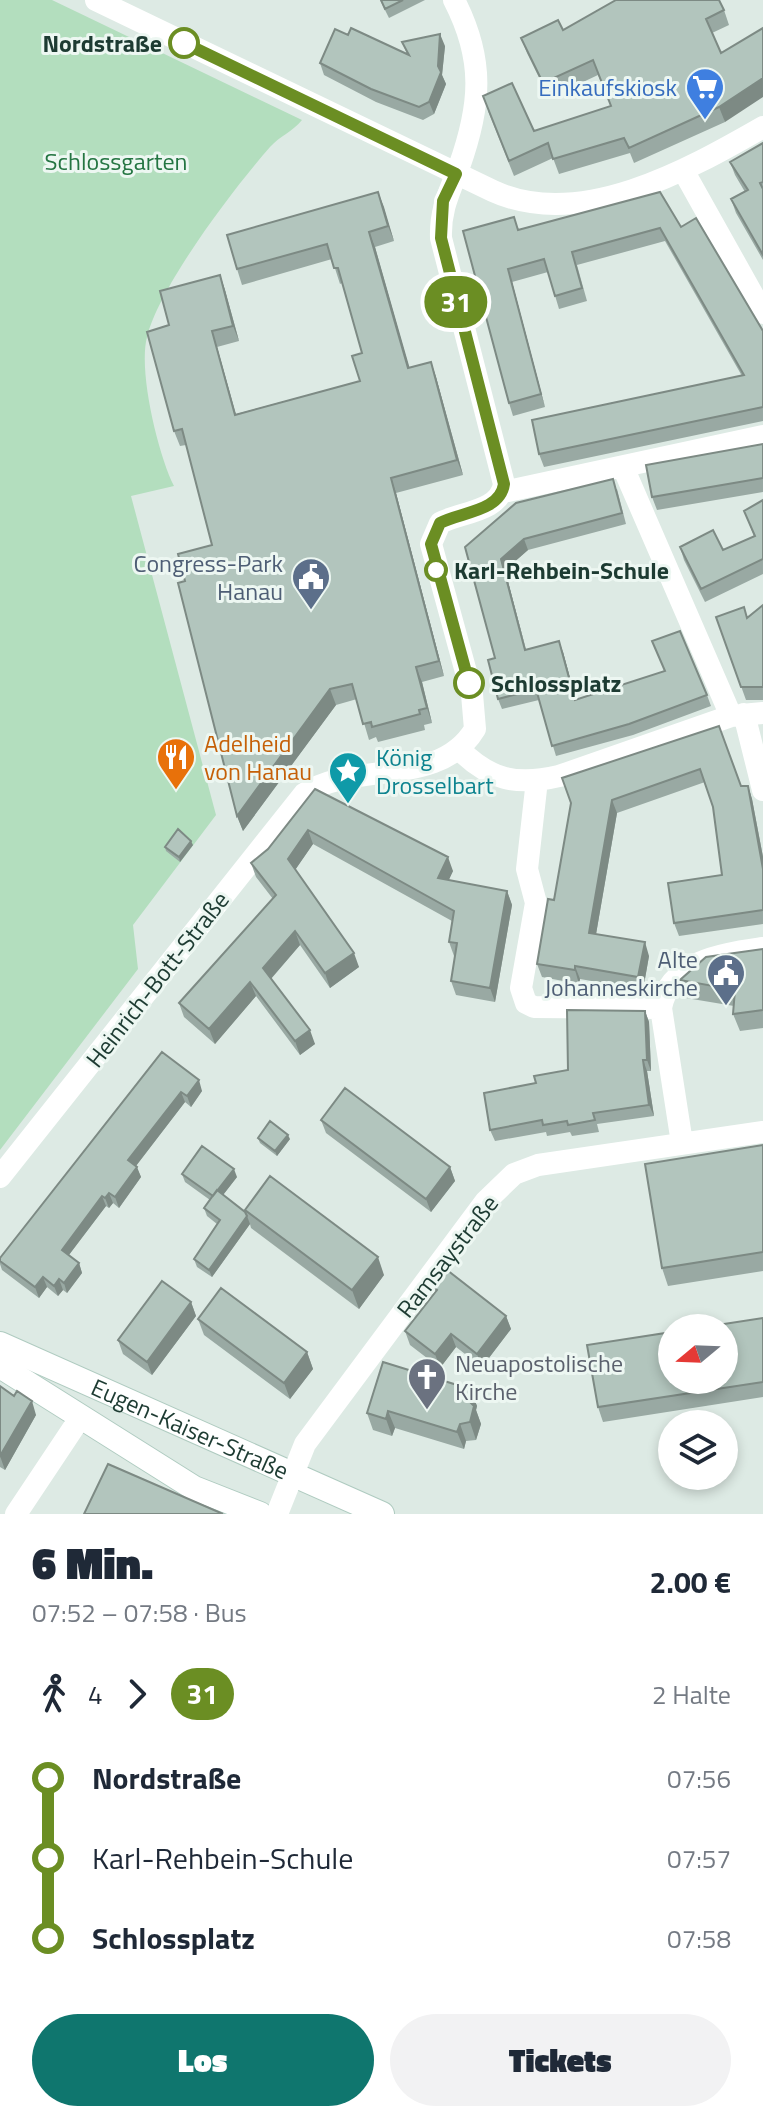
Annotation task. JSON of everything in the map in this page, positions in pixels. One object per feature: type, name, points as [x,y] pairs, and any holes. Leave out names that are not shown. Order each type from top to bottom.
[{"type":"main road","name":"Eugen-Kaiser-Straße","points":[[0,1344],[382,1514]]},
{"type":"main road","name":"Eugen-Kaiser-Straße","points":[[0,1366],[194,1488],[260,1514]]},
{"type":"street","points":[[96,0],[516,200],[554,207],[628,190],[683,170],[763,127]]},
{"type":"street","points":[[454,0],[471,32],[476,79],[474,116],[456,174],[443,201],[441,238],[503,470],[503,492]]},
{"type":"street","points":[[683,170],[763,313]]},
{"type":"street","points":[[746,714],[559,776],[537,780],[489,775],[459,749],[475,729],[476,718],[431,544],[440,523],[488,505],[503,492],[763,436]]},
{"type":"street","points":[[623,467],[746,714],[763,790]]},
{"type":"street","name":"Heinrich-Bott-Straße","points":[[0,1177],[290,809],[319,785],[351,774],[426,764],[459,749]]},
{"type":"street","points":[[537,780],[527,869],[536,903],[521,988],[526,1003],[534,1007],[661,1008]]},
{"type":"street","points":[[682,1143],[661,1008],[663,997],[672,983],[699,962],[721,954],[763,948]]},
{"type":"street","name":"Ramsaystraße","points":[[277,1514],[305,1444],[485,1202],[507,1180],[538,1165],[763,1132]]},
{"type":"street","points":[[16,1514],[80,1418]]},
{"type":"green space","name":"Schlossgarten","points":[[0,0],[52,0],[302,120],[270,147],[200,238],[167,291],[147,337],[145,352],[151,412],[174,486],[131,496],[216,815],[133,925],[138,969],[0,1150]]},
{"type":"building","points":[[381,0],[403,0],[385,9]]},
{"type":"building","points":[[616,0],[719,0],[724,10],[706,19],[721,53],[763,28],[763,78],[719,107],[629,148],[624,138],[553,159],[548,143],[509,161],[483,96],[512,83],[534,131],[611,106],[593,60],[543,83],[521,38],[558,20],[563,30]]},
{"type":"building","points":[[351,28],[409,55],[402,42],[440,34],[438,66],[441,72],[429,102],[419,107],[371,89],[320,63],[335,29],[348,35]]},
{"type":"building","points":[[763,143],[763,182],[760,183],[763,189],[763,255],[731,199],[748,190],[730,162]]},
{"type":"building","points":[[378,192],[388,226],[369,232],[408,368],[431,362],[457,460],[391,478],[439,661],[416,667],[427,708],[419,710],[420,714],[372,727],[371,722],[363,724],[352,684],[330,689],[237,816],[178,583],[185,581],[178,554],[212,545],[182,429],[174,431],[147,332],[169,325],[160,291],[220,275],[233,326],[212,331],[235,415],[360,381],[352,356],[362,353],[338,268],[334,268],[327,244],[237,269],[227,235]]},
{"type":"building","points":[[660,192],[681,227],[696,218],[763,331],[763,407],[539,454],[532,420],[744,375],[660,228],[572,252],[582,288],[555,296],[544,259],[508,269],[541,394],[509,403],[463,231],[514,217],[518,230]]},
{"type":"building","points":[[763,444],[763,478],[652,497],[646,465]]},
{"type":"building","points":[[613,479],[622,513],[524,539],[501,559],[525,650],[559,641],[575,700],[665,671],[652,641],[680,631],[707,695],[629,724],[552,746],[536,689],[498,699],[488,660],[495,658],[465,547],[516,503]]},
{"type":"building","points":[[763,500],[763,559],[701,589],[680,547],[713,530],[723,550],[755,536],[744,511]]},
{"type":"building","points":[[763,605],[763,687],[741,687],[716,617],[744,607],[747,618]]},
{"type":"building","points":[[719,726],[741,786],[748,786],[763,869],[763,910],[674,923],[668,883],[722,875],[713,807],[700,769],[612,800],[589,933],[645,942],[638,977],[575,966],[575,970],[537,964],[548,899],[554,900],[571,803],[562,778]]},
{"type":"building","points":[[315,789],[448,857],[438,878],[507,891],[490,988],[451,981],[457,943],[449,942],[454,911],[308,830],[288,859],[354,953],[325,973],[295,931],[263,968],[310,1030],[295,1041],[250,982],[209,1029],[179,1003],[276,895],[251,863],[268,849]]},
{"type":"building","points":[[178,829],[191,841],[179,857],[165,847]]},
{"type":"building","points":[[763,949],[763,1010],[733,1014],[735,990],[680,980],[706,957]]},
{"type":"building","points":[[567,1010],[645,1011],[647,1060],[643,1060],[649,1105],[593,1113],[595,1120],[568,1125],[567,1121],[543,1125],[542,1120],[490,1130],[484,1093],[536,1083],[534,1076],[568,1070]]},
{"type":"building","points":[[162,1052],[199,1080],[187,1096],[181,1092],[128,1160],[137,1167],[115,1197],[109,1193],[105,1198],[102,1196],[62,1250],[79,1263],[64,1283],[59,1279],[54,1286],[43,1277],[35,1287],[0,1258]]},
{"type":"building","points":[[345,1088],[450,1167],[426,1199],[321,1120]]},
{"type":"building","points":[[270,1121],[288,1135],[275,1151],[258,1138]]},
{"type":"building","points":[[763,1145],[763,1252],[662,1268],[645,1164]]},
{"type":"building","points":[[202,1146],[234,1169],[213,1196],[182,1174]]},
{"type":"building","points":[[270,1176],[378,1257],[352,1290],[245,1210]]},
{"type":"building","points":[[217,1190],[247,1216],[209,1270],[194,1259],[220,1220],[204,1208]]},
{"type":"building","points":[[447,1270],[506,1316],[477,1354],[451,1334],[435,1354],[405,1331],[437,1290],[433,1287]]},
{"type":"building","points":[[162,1281],[191,1302],[147,1362],[118,1340]]},
{"type":"building","points":[[221,1288],[307,1352],[284,1383],[198,1319]]},
{"type":"building","points":[[763,1318],[763,1382],[738,1386],[738,1322]]},
{"type":"building","points":[[658,1334],[658,1394],[684,1394],[598,1407],[587,1345]]},
{"type":"building","name":"Neuapostolische Kirche","points":[[383,1362],[470,1389],[467,1399],[474,1406],[470,1422],[460,1424],[457,1432],[388,1411],[386,1419],[367,1413]]},
{"type":"building","points":[[0,1386],[14,1396],[17,1391],[32,1401],[0,1456]]},
{"type":"building","points":[[108,1464],[223,1514],[84,1514]]},
{"type":"bus line","name":"31","points":[[184,43],[456,174],[443,201],[441,238],[503,470],[504,484],[498,499],[440,523],[431,544],[469,683]]},
{"type":"place","name":"Nordstraße","points":[[184,43]]},
{"type":"place","name":"Einkaufskiosk","points":[[705,121]]},
{"type":"place","name":"Karl-Rehbein-Schule","points":[[436,570]]},
{"type":"place","name":"Congress-Park Hanau","points":[[311,611]]},
{"type":"place","name":"Schlossplatz","points":[[469,683]]},
{"type":"place","name":"Adelheid von Hanau","points":[[176,791]]},
{"type":"place","name":"König Drosselbart","points":[[348,805]]},
{"type":"place","name":"Alte Johanneskirche","points":[[726,1007]]},
{"type":"place","name":"Neuapostolische Kirche","points":[[427,1411]]}]
